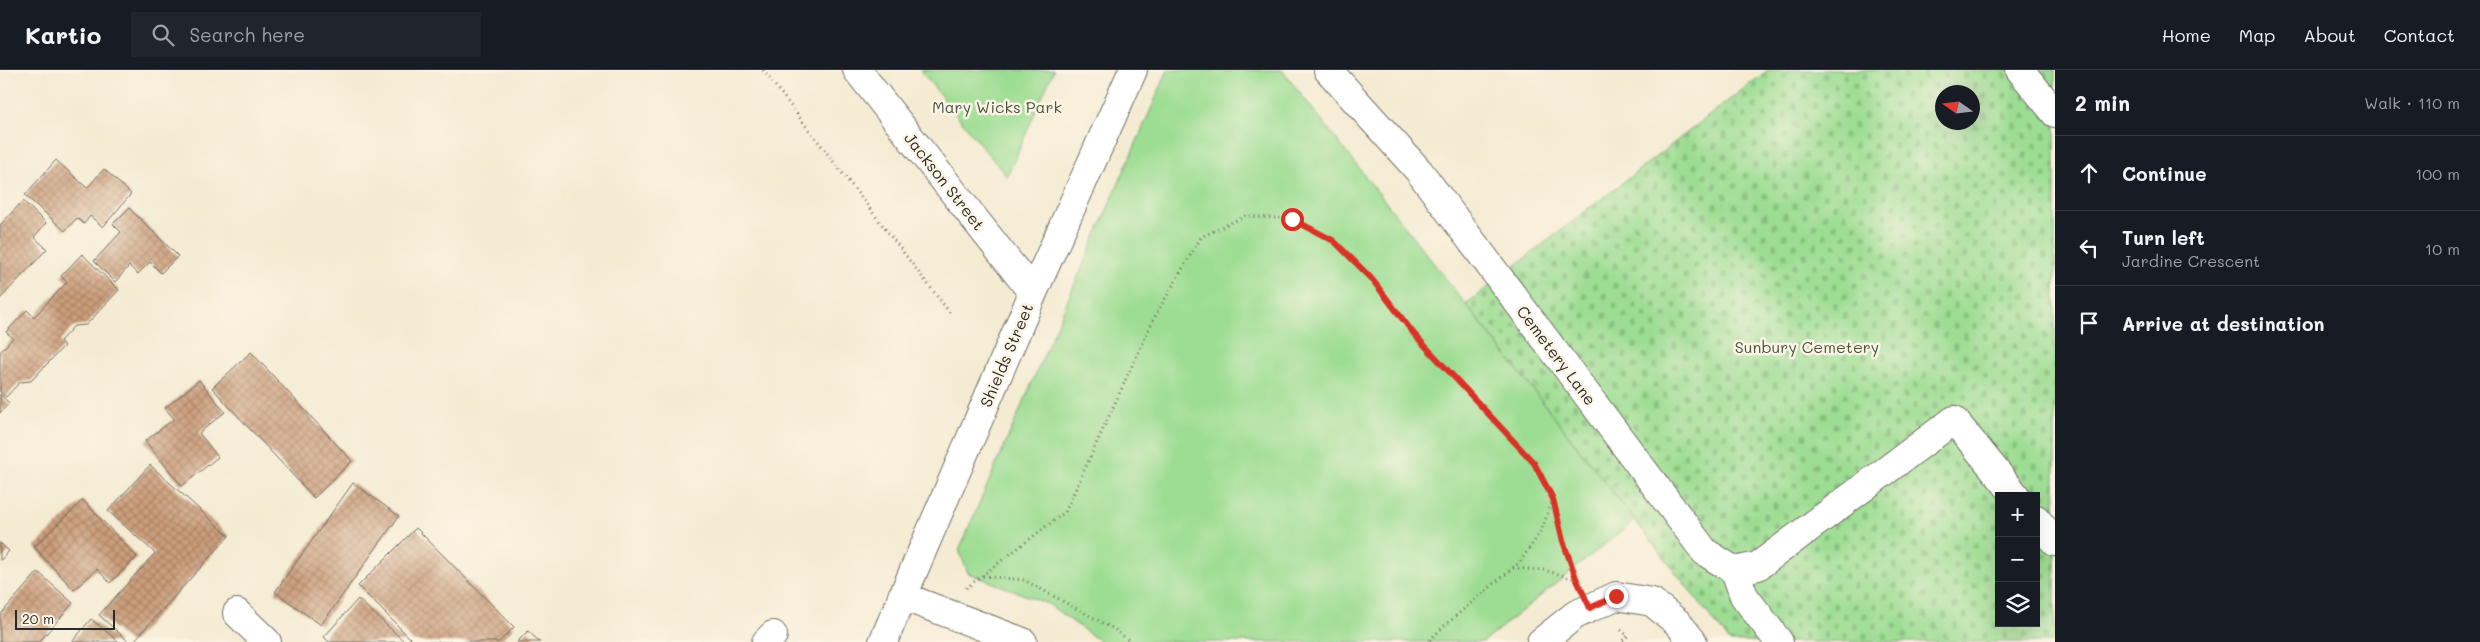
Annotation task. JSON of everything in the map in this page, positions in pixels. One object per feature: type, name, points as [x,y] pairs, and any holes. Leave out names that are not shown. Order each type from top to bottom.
[{"type":"street","name":"Jackson Street","points":[[857,70],[1033,293]]},
{"type":"street","name":"Shields Street","points":[[883,642],[1033,293],[1133,70]]},
{"type":"street","name":"Cemetery Lane","points":[[1328,70],[1419,171],[1705,552],[1735,571]]},
{"type":"street","points":[[2020,70],[2055,113]]},
{"type":"street","points":[[1779,642],[1744,596],[1735,571],[1758,566],[1954,420],[2013,492]]},
{"type":"street","points":[[2040,525],[2055,542]]},
{"type":"street","points":[[902,596],[1023,642]]},
{"type":"street","points":[[1541,642],[1575,615],[1616,596],[1652,602],[1678,623],[1693,642]]},
{"type":"street","points":[[237,613],[267,642]]},
{"type":"path","points":[[763,70],[950,313]]},
{"type":"path","points":[[946,612],[956,595],[1065,512],[1154,318],[1200,237],[1245,216],[1292,219],[1334,241],[1371,278],[1414,334],[1534,463],[1553,499],[1563,541],[1576,578],[1590,608]]},
{"type":"path","points":[[1428,642],[1445,625],[1520,562],[1541,531],[1553,499]]},
{"type":"path","points":[[1513,568],[1544,570],[1576,578]]},
{"type":"path","points":[[983,576],[1024,580],[1114,629],[1131,642]]},
{"type":"green space","name":"Mary Wicks Park","points":[[920,70],[1054,70],[1007,177]]},
{"type":"green space","points":[[1168,70],[1282,70],[1635,520],[1483,642],[1101,642],[1048,604],[968,573],[959,550]]},
{"type":"green space","name":"Sunbury Cemetery","points":[[1768,70],[2055,70],[2055,642],[1730,642],[1466,304]]},
{"type":"building","points":[[56,160],[87,188],[104,169],[131,194],[103,227],[90,216],[84,224],[77,218],[65,231],[25,195]]},
{"type":"building","points":[[23,201],[46,223],[34,237],[47,249],[0,299],[0,225]]},
{"type":"building","points":[[129,208],[178,256],[161,273],[150,262],[138,274],[129,266],[115,282],[94,261],[121,232],[113,224]]},
{"type":"building","points":[[82,254],[119,290],[86,325],[74,326],[60,341],[64,346],[31,381],[20,382],[6,397],[0,392],[0,352],[13,338],[6,332],[27,310],[34,317],[67,282],[61,276]]},
{"type":"building","points":[[251,352],[352,461],[314,498],[212,388]]},
{"type":"building","points":[[199,380],[225,412],[199,433],[218,457],[182,486],[145,441],[174,419],[165,408]]},
{"type":"building","points":[[0,394],[9,403],[0,413]]},
{"type":"building","points":[[150,465],[229,536],[133,642],[129,642],[99,615],[155,553],[108,511]]},
{"type":"building","points":[[353,483],[399,516],[321,625],[275,592]]},
{"type":"building","points":[[83,500],[137,557],[110,583],[97,569],[74,590],[34,547]]},
{"type":"building","points":[[416,528],[514,627],[499,642],[414,642],[358,586]]},
{"type":"building","points":[[0,543],[9,551],[0,561]]},
{"type":"building","points":[[38,572],[73,603],[39,642],[0,642],[0,615]]},
{"type":"building","points":[[358,599],[405,642],[329,642],[324,637]]},
{"type":"building","points":[[91,619],[119,642],[72,642]]},
{"type":"building","points":[[528,631],[540,642],[517,642]]},
{"type":"route","points":[[1292,219],[1334,241],[1371,278],[1414,334],[1534,463],[1553,499],[1563,541],[1576,578],[1590,608],[1616,596]]}]
